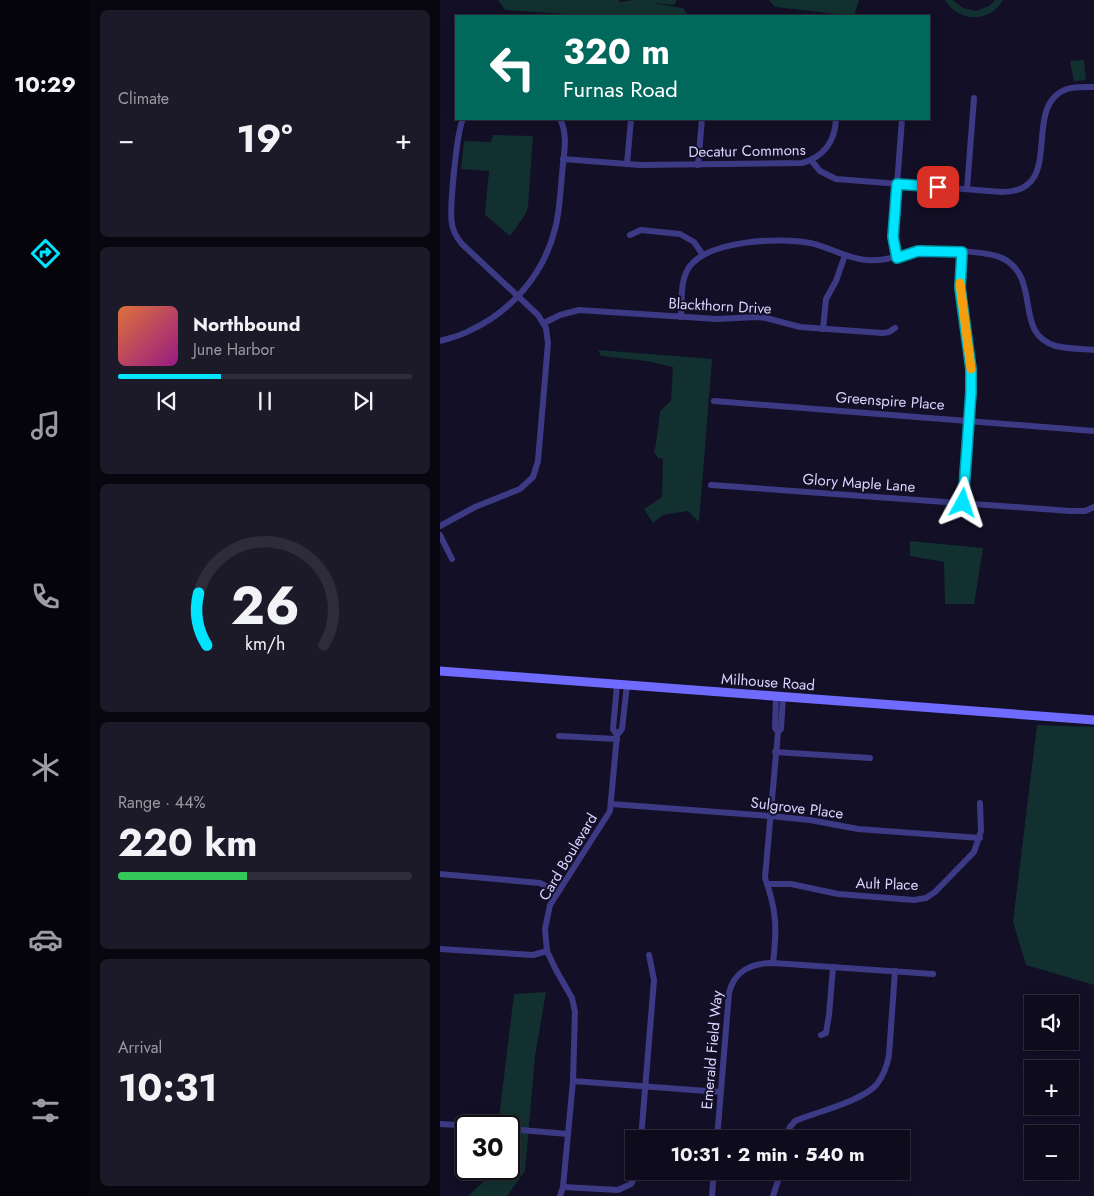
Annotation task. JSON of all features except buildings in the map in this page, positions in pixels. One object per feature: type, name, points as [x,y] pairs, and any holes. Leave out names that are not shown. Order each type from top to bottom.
[{"type":"street","name":"Decatur Commons","points":[[563,159],[627,164],[698,165],[802,163],[811,160],[820,172],[831,178],[1008,192],[1028,183],[1035,175],[1039,166],[1044,118],[1050,102],[1057,94],[1068,89],[1094,87]]},
{"type":"street","points":[[967,189],[974,98]]},
{"type":"street","points":[[440,526],[475,507],[519,490],[534,475],[538,461],[548,343],[548,335],[538,315],[462,244],[453,230],[452,215],[458,132],[463,120]]},
{"type":"street","points":[[440,341],[469,332],[494,317],[518,296],[535,274],[551,242],[558,217],[565,136],[560,120]]},
{"type":"street","points":[[627,164],[631,120]]},
{"type":"street","points":[[698,165],[702,120]]},
{"type":"street","points":[[811,160],[823,152],[831,142],[836,120]]},
{"type":"street","points":[[897,258],[893,237],[902,120]]},
{"type":"street","points":[[630,235],[641,230],[680,234],[694,242],[703,255]]},
{"type":"street","points":[[681,317],[685,275],[693,262],[703,255],[740,244],[779,240],[812,243],[845,256],[868,260],[897,258],[918,251],[962,252],[995,256],[1007,261],[1020,275],[1025,286],[1032,325],[1042,339],[1056,346],[1094,350],[1094,343]]},
{"type":"street","points":[[962,252],[960,288],[971,369],[970,420],[963,503]]},
{"type":"street","points":[[823,329],[826,301],[845,256]]},
{"type":"street","name":"Blackthorn Drive","points":[[544,324],[560,315],[579,310],[722,319],[756,317],[800,327],[883,334],[895,328]]},
{"type":"street","name":"Greenspire Place","points":[[714,401],[1094,431]]},
{"type":"street","name":"Glory Maple Lane","points":[[711,485],[1070,511],[1085,511],[1094,507]]},
{"type":"street","points":[[440,536],[452,559]]},
{"type":"street","name":"Milhouse Road","points":[[440,672],[1094,720]]},
{"type":"street","name":"Card Boulevard","points":[[616,685],[612,729],[617,737]]},
{"type":"street","name":"Card Boulevard","points":[[560,1196],[564,1187],[573,1081],[576,1012],[572,998],[556,970],[548,951],[545,929],[550,905],[603,825],[610,811],[617,737],[622,729],[627,686]]},
{"type":"street","points":[[773,963],[777,929],[771,894],[766,878],[775,752],[778,732],[781,729],[780,697]]},
{"type":"street","points":[[559,736],[617,737]]},
{"type":"street","points":[[775,752],[870,758]]},
{"type":"street","points":[[980,803],[982,830],[980,838]]},
{"type":"street","name":"Sulgrove Place","points":[[611,804],[810,820],[858,830],[980,838]]},
{"type":"street","name":"Ault Place","points":[[768,884],[791,884],[838,894],[914,900],[926,898],[959,869],[974,852],[980,838]]},
{"type":"street","points":[[440,874],[540,883],[558,892]]},
{"type":"street","points":[[440,949],[533,955],[548,951]]},
{"type":"street","points":[[642,1130],[654,980],[649,955]]},
{"type":"street","name":"Emerald Field Way","points":[[718,1130],[731,985],[742,970],[749,966],[773,963],[933,974]]},
{"type":"street","points":[[822,1035],[826,1032],[829,1015],[832,967]]},
{"type":"street","points":[[788,1130],[795,1121],[864,1094],[876,1085],[887,1068],[895,971]]},
{"type":"street","points":[[573,1081],[720,1092]]},
{"type":"street","points":[[440,1124],[455,1125]]},
{"type":"street","points":[[520,1130],[568,1134]]},
{"type":"street","points":[[564,1187],[618,1190],[631,1184],[633,1180]]},
{"type":"street","points":[[712,1196],[713,1180]]},
{"type":"street","points":[[773,1196],[778,1180]]},
{"type":"green space","points":[[498,0],[619,0],[620,2],[676,0],[675,5],[651,3],[683,8],[687,15],[580,15],[505,10]]},
{"type":"green space","points":[[769,0],[859,0],[854,15],[775,7]]},
{"type":"green space","points":[[945,0],[953,0],[963,8],[976,11],[989,6],[995,0],[1003,0],[990,13],[974,17],[958,13]]},
{"type":"green space","points":[[1084,60],[1086,80],[1074,81],[1070,61]]},
{"type":"green space","points":[[493,135],[533,136],[528,207],[525,215],[510,236],[485,215],[489,171],[461,169],[464,141],[491,142]]},
{"type":"green space","points":[[598,350],[712,359],[699,522],[688,511],[663,515],[653,523],[644,509],[662,497],[663,459],[658,458],[654,452],[660,411],[671,401],[673,367],[646,361],[601,356]]},
{"type":"green space","points":[[910,541],[983,548],[974,604],[945,604],[944,562],[910,556]]},
{"type":"green space","points":[[1037,725],[1094,727],[1094,985],[1026,965],[1013,922]]},
{"type":"green space","points":[[546,992],[535,1056],[525,1171],[520,1178],[520,1115],[499,1115],[514,994]]},
{"type":"green space","points":[[485,1180],[519,1180],[507,1196],[468,1196]]},
{"type":"slow traffic","points":[[960,283],[971,369]]},
{"type":"route","points":[[938,187],[897,184],[893,237],[897,258],[918,251],[962,252],[960,288],[971,369],[971,407],[963,503]]}]
